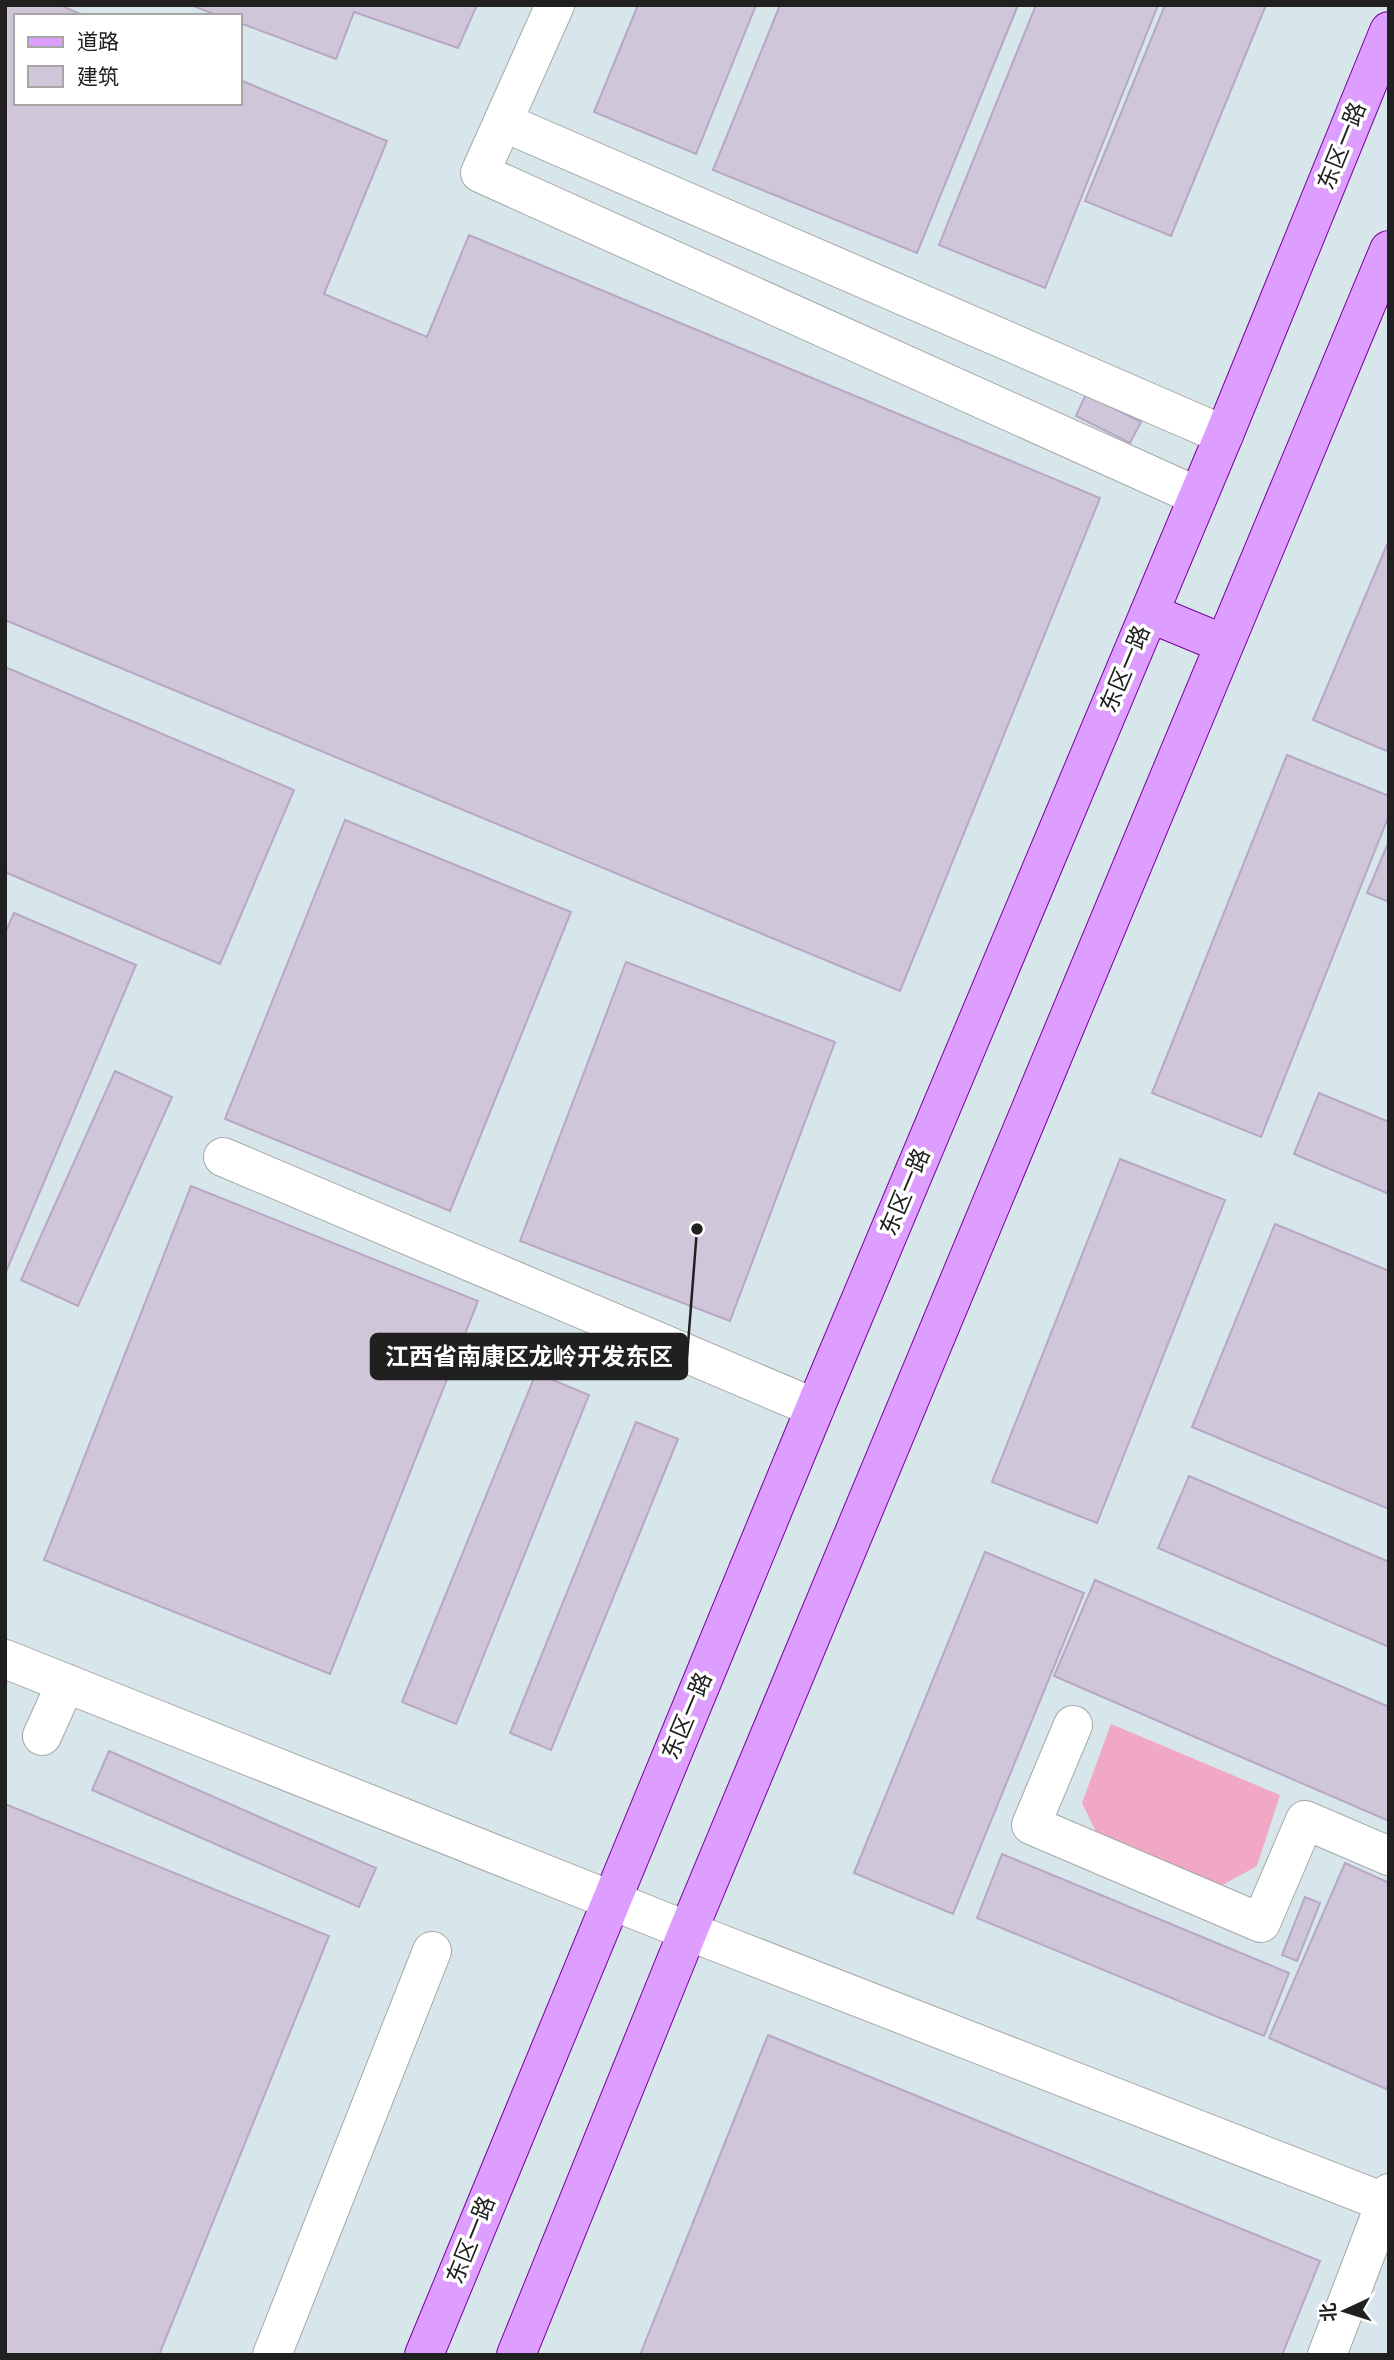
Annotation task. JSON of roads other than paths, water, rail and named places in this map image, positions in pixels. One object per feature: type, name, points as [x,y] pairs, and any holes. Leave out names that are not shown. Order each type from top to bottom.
[{"type":"main road","name":"东区一路","points":[[424,2355],[815,1408],[1224,435],[1389,30]]},
{"type":"main road","points":[[516,2355],[688,1931],[1389,250]]},
{"type":"main road","points":[[1149,613],[1224,644]]},
{"type":"street","points":[[555,5],[480,173],[1197,496]]},
{"type":"street","points":[[503,122],[1224,435]]},
{"type":"street","points":[[223,1157],[815,1408]]},
{"type":"street","points":[[5,1659],[688,1931],[1388,2200],[1326,2355]]},
{"type":"street","points":[[42,1736],[66,1683]]},
{"type":"street","points":[[1073,1725],[1031,1825],[1261,1923],[1304,1820],[1389,1856]]},
{"type":"street","points":[[272,2355],[432,1951]]},
{"type":"place","name":"江西省南康区龙岭开发东区","points":[[697,1229]]}]
